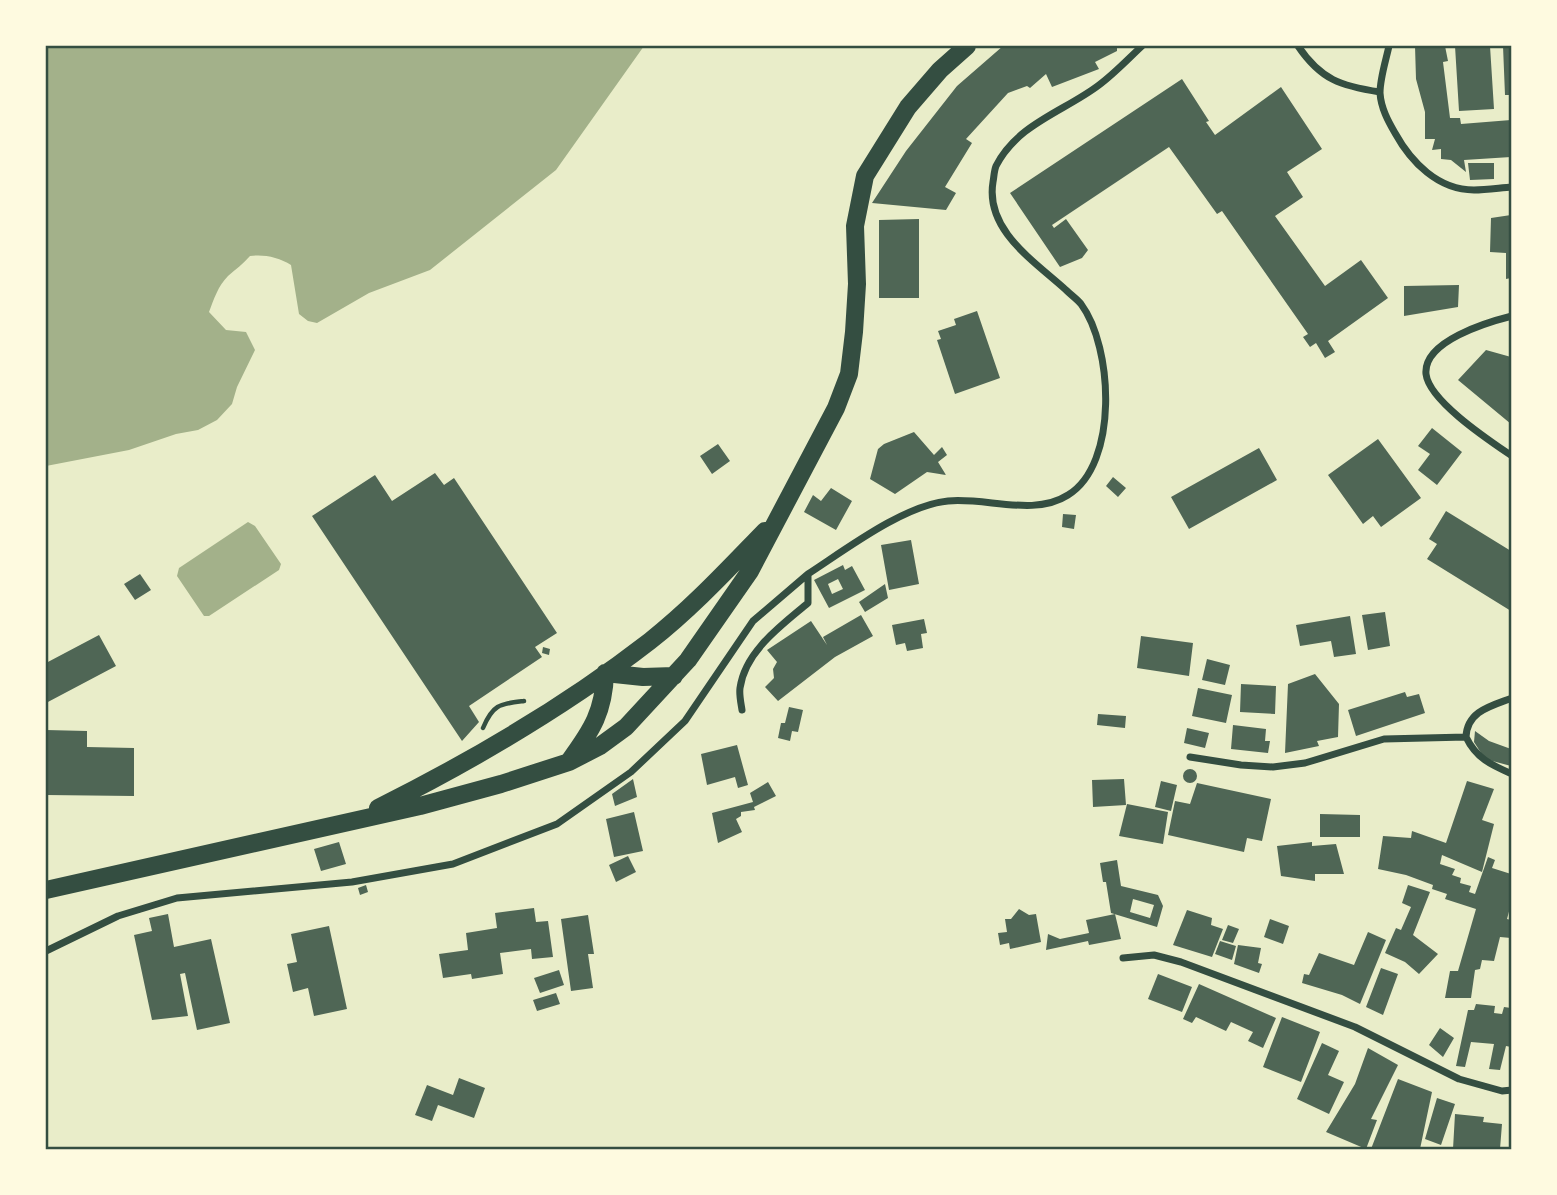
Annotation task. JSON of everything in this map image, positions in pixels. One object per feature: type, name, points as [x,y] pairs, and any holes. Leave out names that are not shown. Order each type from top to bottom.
[{"type":"main road","points":[[46,890],[501,784],[569,762],[600,746],[626,727],[688,660],[750,571],[836,408],[849,374],[857,284],[855,226],[865,176],[908,107],[940,70],[967,46]]},
{"type":"main road","points":[[356,819],[427,784],[514,733],[650,641],[697,601],[779,516]]},
{"type":"main road","points":[[605,673],[643,677],[674,676]]},
{"type":"main road","points":[[569,762],[592,729],[600,712],[605,673]]},
{"type":"street","points":[[46,951],[118,916],[177,898],[352,882],[453,864],[557,824],[631,772],[685,721],[753,621],[808,574],[890,522],[946,501],[1024,505],[1052,503],[1070,494],[1082,481],[1100,450],[1107,418],[1103,361],[1096,336],[1081,304],[1003,229],[993,209],[991,193],[996,167],[1016,140],[1048,115],[1099,86],[1142,46]]},
{"type":"street","points":[[1298,46],[1313,66],[1331,80],[1349,87],[1380,92]]},
{"type":"street","points":[[1389,46],[1380,92],[1388,122],[1403,148],[1420,169],[1447,184],[1471,190],[1511,187]]},
{"type":"street","points":[[1511,316],[1452,338],[1438,347],[1430,359],[1426,373],[1434,391],[1455,414],[1511,456]]},
{"type":"street","points":[[742,710],[740,689],[746,668],[768,638],[808,603],[808,574]]},
{"type":"street","points":[[1511,698],[1479,711],[1468,725],[1466,737],[1472,751],[1488,763],[1511,774]]},
{"type":"street","points":[[1190,757],[1273,767],[1305,763],[1384,739],[1466,737]]},
{"type":"street","points":[[1124,958],[1154,955],[1190,965],[1354,1027],[1458,1079],[1502,1091],[1511,1090]]},
{"type":"path","points":[[477,737],[492,711],[502,703],[530,701]]},
{"type":"shaded area","points":[[46,46],[644,46],[556,170],[430,270],[369,293],[317,323],[308,321],[299,314],[291,265],[271,257],[250,256],[225,280],[209,312],[226,330],[246,332],[255,350],[232,404],[217,420],[198,430],[176,434],[129,450],[46,466]]},
{"type":"shaded area","points":[[248,522],[255,526],[281,564],[279,570],[209,616],[204,616],[177,576],[179,568]]},
{"type":"building","points":[[1003,46],[1117,46],[1117,51],[1095,62],[1099,69],[1052,87],[1046,74],[1030,88],[1027,86],[1008,93],[966,139],[972,143],[945,187],[956,193],[946,210],[872,203],[906,151],[957,86]]},
{"type":"building","points":[[1415,46],[1445,46],[1448,61],[1443,62],[1450,118],[1460,118],[1461,124],[1511,120],[1511,157],[1464,160],[1466,172],[1451,160],[1441,159],[1441,149],[1432,150],[1435,139],[1425,139],[1425,112],[1416,79]]},
{"type":"building","points":[[1455,46],[1490,46],[1494,109],[1459,111]]},
{"type":"building","points":[[1503,46],[1511,46],[1511,95],[1505,95]]},
{"type":"building","points":[[1182,79],[1215,135],[1281,87],[1322,149],[1287,172],[1303,197],[1275,216],[1325,286],[1361,260],[1388,298],[1328,341],[1335,352],[1325,358],[1316,343],[1310,347],[1303,337],[1308,334],[1222,211],[1217,214],[1169,147],[1052,225],[1054,228],[1066,219],[1088,250],[1082,258],[1060,267],[1010,193]]},
{"type":"building","points":[[1468,163],[1494,163],[1494,179],[1470,180]]},
{"type":"building","points":[[1511,215],[1511,278],[1506,279],[1506,253],[1490,252],[1491,218]]},
{"type":"building","points":[[919,219],[919,298],[879,298],[879,220]]},
{"type":"building","points":[[1459,285],[1458,307],[1404,316],[1404,286]]},
{"type":"building","points":[[977,311],[1000,378],[955,394],[937,340],[941,339],[938,331],[956,325],[954,319]]},
{"type":"building","points":[[1486,350],[1511,357],[1511,424],[1458,380]]},
{"type":"building","points":[[1432,428],[1462,452],[1437,485],[1418,470],[1430,454],[1418,446]]},
{"type":"building","points":[[914,432],[934,455],[942,447],[947,455],[938,462],[946,475],[927,472],[895,494],[870,479],[878,449]]},
{"type":"building","points":[[1378,439],[1421,498],[1381,527],[1373,516],[1363,524],[1328,475]]},
{"type":"building","points":[[718,444],[730,461],[712,474],[700,456]]},
{"type":"building","points":[[1259,448],[1277,480],[1189,529],[1171,497]]},
{"type":"building","points":[[435,473],[444,485],[454,478],[557,633],[535,647],[542,657],[469,706],[479,722],[462,741],[312,516],[375,475],[392,501]]},
{"type":"building","points":[[1113,477],[1126,488],[1118,497],[1106,486]]},
{"type":"building","points":[[831,488],[852,501],[836,530],[804,512],[813,495],[821,501]]},
{"type":"building","points":[[1446,511],[1511,551],[1511,611],[1427,559],[1437,544],[1429,539]]},
{"type":"building","points":[[1063,514],[1076,515],[1074,529],[1062,527]]},
{"type":"building","points":[[911,540],[919,584],[889,590],[881,545]]},
{"type":"building","points":[[843,565],[845,570],[852,566],[865,590],[829,608],[814,580]],"holes":[[[838,579],[843,589],[832,594],[828,584]]]},
{"type":"building","points":[[140,574],[151,590],[135,600],[124,584]]},
{"type":"building","points":[[885,584],[888,598],[865,612],[859,602]]},
{"type":"building","points":[[1385,612],[1390,646],[1368,650],[1362,615]]},
{"type":"building","points":[[861,615],[873,636],[835,657],[778,701],[765,687],[774,678],[773,669],[777,662],[767,650],[811,621],[827,645],[823,637]]},
{"type":"building","points":[[1350,616],[1356,654],[1334,657],[1331,641],[1300,646],[1296,625]]},
{"type":"building","points":[[924,619],[927,633],[921,634],[923,648],[907,651],[905,643],[896,645],[892,625]]},
{"type":"building","points":[[99,635],[116,666],[46,703],[46,663]]},
{"type":"building","points":[[1141,636],[1193,643],[1189,676],[1137,668]]},
{"type":"building","points":[[543,647],[550,649],[549,655],[542,653]]},
{"type":"building","points":[[1207,659],[1230,665],[1225,685],[1202,680]]},
{"type":"building","points":[[1315,674],[1339,704],[1338,737],[1317,741],[1319,746],[1285,753],[1288,684]]},
{"type":"building","points":[[1241,684],[1276,686],[1275,714],[1240,712]]},
{"type":"building","points":[[1198,688],[1232,695],[1226,723],[1192,716]]},
{"type":"building","points":[[1405,692],[1407,697],[1419,694],[1425,713],[1356,736],[1348,710]]},
{"type":"building","points":[[789,707],[803,710],[798,732],[792,731],[790,741],[778,738],[781,723],[785,723]]},
{"type":"building","points":[[1098,714],[1126,716],[1125,728],[1097,725]]},
{"type":"building","points":[[1233,725],[1266,729],[1265,741],[1270,741],[1268,753],[1231,749]]},
{"type":"building","points":[[1187,728],[1209,733],[1205,748],[1184,743]]},
{"type":"building","points":[[46,730],[87,731],[87,747],[134,748],[134,796],[46,795]]},
{"type":"building","points":[[1475,731],[1489,741],[1511,749],[1511,766],[1485,759],[1474,742]]},
{"type":"building","points":[[737,745],[748,785],[738,788],[735,777],[707,785],[701,754]]},
{"type":"building","points":[[1187,769],[1193,769],[1197,776],[1193,783],[1187,783],[1183,779],[1183,773]]},
{"type":"building","points":[[633,779],[637,797],[615,806],[612,794]]},
{"type":"building","points":[[1124,779],[1126,805],[1093,807],[1092,780]]},
{"type":"building","points":[[1161,781],[1177,785],[1171,811],[1155,807]]},
{"type":"building","points":[[1467,781],[1494,789],[1482,820],[1494,824],[1482,872],[1442,855],[1440,864],[1455,869],[1452,875],[1461,878],[1460,883],[1471,886],[1469,892],[1475,894],[1488,857],[1495,860],[1492,868],[1511,874],[1511,904],[1507,919],[1511,920],[1511,938],[1500,937],[1494,961],[1482,960],[1480,969],[1475,970],[1471,998],[1445,998],[1450,971],[1458,971],[1476,909],[1445,899],[1447,894],[1432,889],[1433,885],[1378,869],[1383,836],[1411,838],[1412,831],[1446,843]]},
{"type":"building","points":[[768,782],[776,796],[754,807],[755,810],[741,812],[741,816],[736,819],[742,832],[718,843],[712,813],[753,802],[750,793]]},
{"type":"building","points":[[1197,783],[1271,799],[1262,841],[1247,838],[1244,852],[1168,835],[1175,801],[1190,804]]},
{"type":"building","points":[[1127,804],[1168,812],[1163,844],[1119,836]]},
{"type":"building","points":[[634,812],[643,851],[614,857],[606,819]]},
{"type":"building","points":[[1320,814],[1360,815],[1360,837],[1320,837]]},
{"type":"building","points":[[339,842],[346,864],[321,871],[314,849]]},
{"type":"building","points":[[1312,842],[1312,846],[1336,844],[1344,874],[1315,874],[1315,881],[1281,876],[1277,846]]},
{"type":"building","points":[[628,856],[636,872],[616,882],[609,865]]},
{"type":"building","points":[[1117,860],[1121,886],[1158,895],[1163,906],[1157,927],[1111,913],[1100,863]],"holes":[[[1133,899],[1154,905],[1150,918],[1130,912]]]},
{"type":"building","points":[[366,885],[368,892],[360,895],[358,888]]},
{"type":"building","points":[[1408,885],[1430,892],[1413,935],[1438,954],[1419,974],[1405,962],[1385,953],[1396,928],[1401,930],[1411,907],[1402,903]]},
{"type":"building","points":[[534,908],[536,922],[548,921],[553,957],[532,959],[531,949],[500,953],[503,974],[472,979],[471,974],[443,978],[439,954],[468,950],[466,933],[497,928],[495,913]]},
{"type":"building","points":[[1019,909],[1029,915],[1036,914],[1041,942],[1010,949],[1009,943],[1000,945],[998,933],[1007,932],[1005,919],[1011,919]]},
{"type":"building","points":[[1187,910],[1212,918],[1211,925],[1223,929],[1212,957],[1173,945]]},
{"type":"building","points":[[168,914],[174,947],[211,939],[230,1023],[197,1030],[185,973],[180,974],[188,1016],[152,1020],[134,935],[152,931],[149,918]]},
{"type":"building","points":[[1115,914],[1121,939],[1089,945],[1088,941],[1046,950],[1048,934],[1060,939],[1089,933],[1086,920]]},
{"type":"building","points":[[588,915],[594,954],[588,954],[593,988],[571,991],[561,919]]},
{"type":"building","points":[[1270,919],[1289,926],[1283,944],[1264,937]]},
{"type":"building","points":[[1228,925],[1239,929],[1233,943],[1222,940]]},
{"type":"building","points":[[329,926],[347,1009],[314,1016],[308,988],[293,992],[287,964],[297,962],[291,934]]},
{"type":"building","points":[[1368,932],[1386,940],[1360,1004],[1342,995],[1302,983],[1304,974],[1309,975],[1319,953],[1354,965]]},
{"type":"building","points":[[1220,941],[1236,946],[1232,960],[1215,954]]},
{"type":"building","points":[[1238,945],[1261,948],[1258,963],[1262,964],[1259,973],[1234,964]]},
{"type":"building","points":[[1381,968],[1398,974],[1383,1015],[1366,1007]]},
{"type":"building","points":[[559,970],[564,985],[540,993],[534,978]]},
{"type":"building","points":[[1158,974],[1192,987],[1182,1012],[1148,999]]},
{"type":"building","points":[[1199,984],[1276,1018],[1263,1048],[1248,1041],[1253,1032],[1231,1022],[1226,1031],[1196,1017],[1192,1023],[1183,1019]]},
{"type":"building","points":[[556,993],[560,1004],[537,1011],[533,1000]]},
{"type":"building","points":[[1476,1004],[1495,1006],[1494,1013],[1502,1014],[1504,1007],[1511,1008],[1511,1047],[1506,1046],[1500,1070],[1489,1069],[1494,1044],[1471,1042],[1465,1067],[1456,1066],[1468,1010],[1474,1010]]},
{"type":"building","points":[[1282,1017],[1320,1032],[1301,1082],[1263,1067]]},
{"type":"building","points":[[1440,1028],[1454,1038],[1443,1057],[1429,1045]]},
{"type":"building","points":[[1322,1043],[1339,1051],[1328,1075],[1344,1082],[1329,1114],[1297,1099]]},
{"type":"building","points":[[1368,1048],[1398,1065],[1371,1119],[1377,1120],[1366,1149],[1326,1132],[1355,1084]]},
{"type":"building","points":[[459,1078],[485,1088],[474,1118],[438,1105],[432,1121],[415,1115],[427,1085],[453,1095]]},
{"type":"building","points":[[1398,1079],[1432,1092],[1420,1149],[1371,1149]]},
{"type":"building","points":[[1437,1098],[1455,1104],[1441,1145],[1425,1139]]},
{"type":"building","points":[[1455,1114],[1484,1117],[1483,1122],[1502,1124],[1500,1149],[1453,1149]]}]
